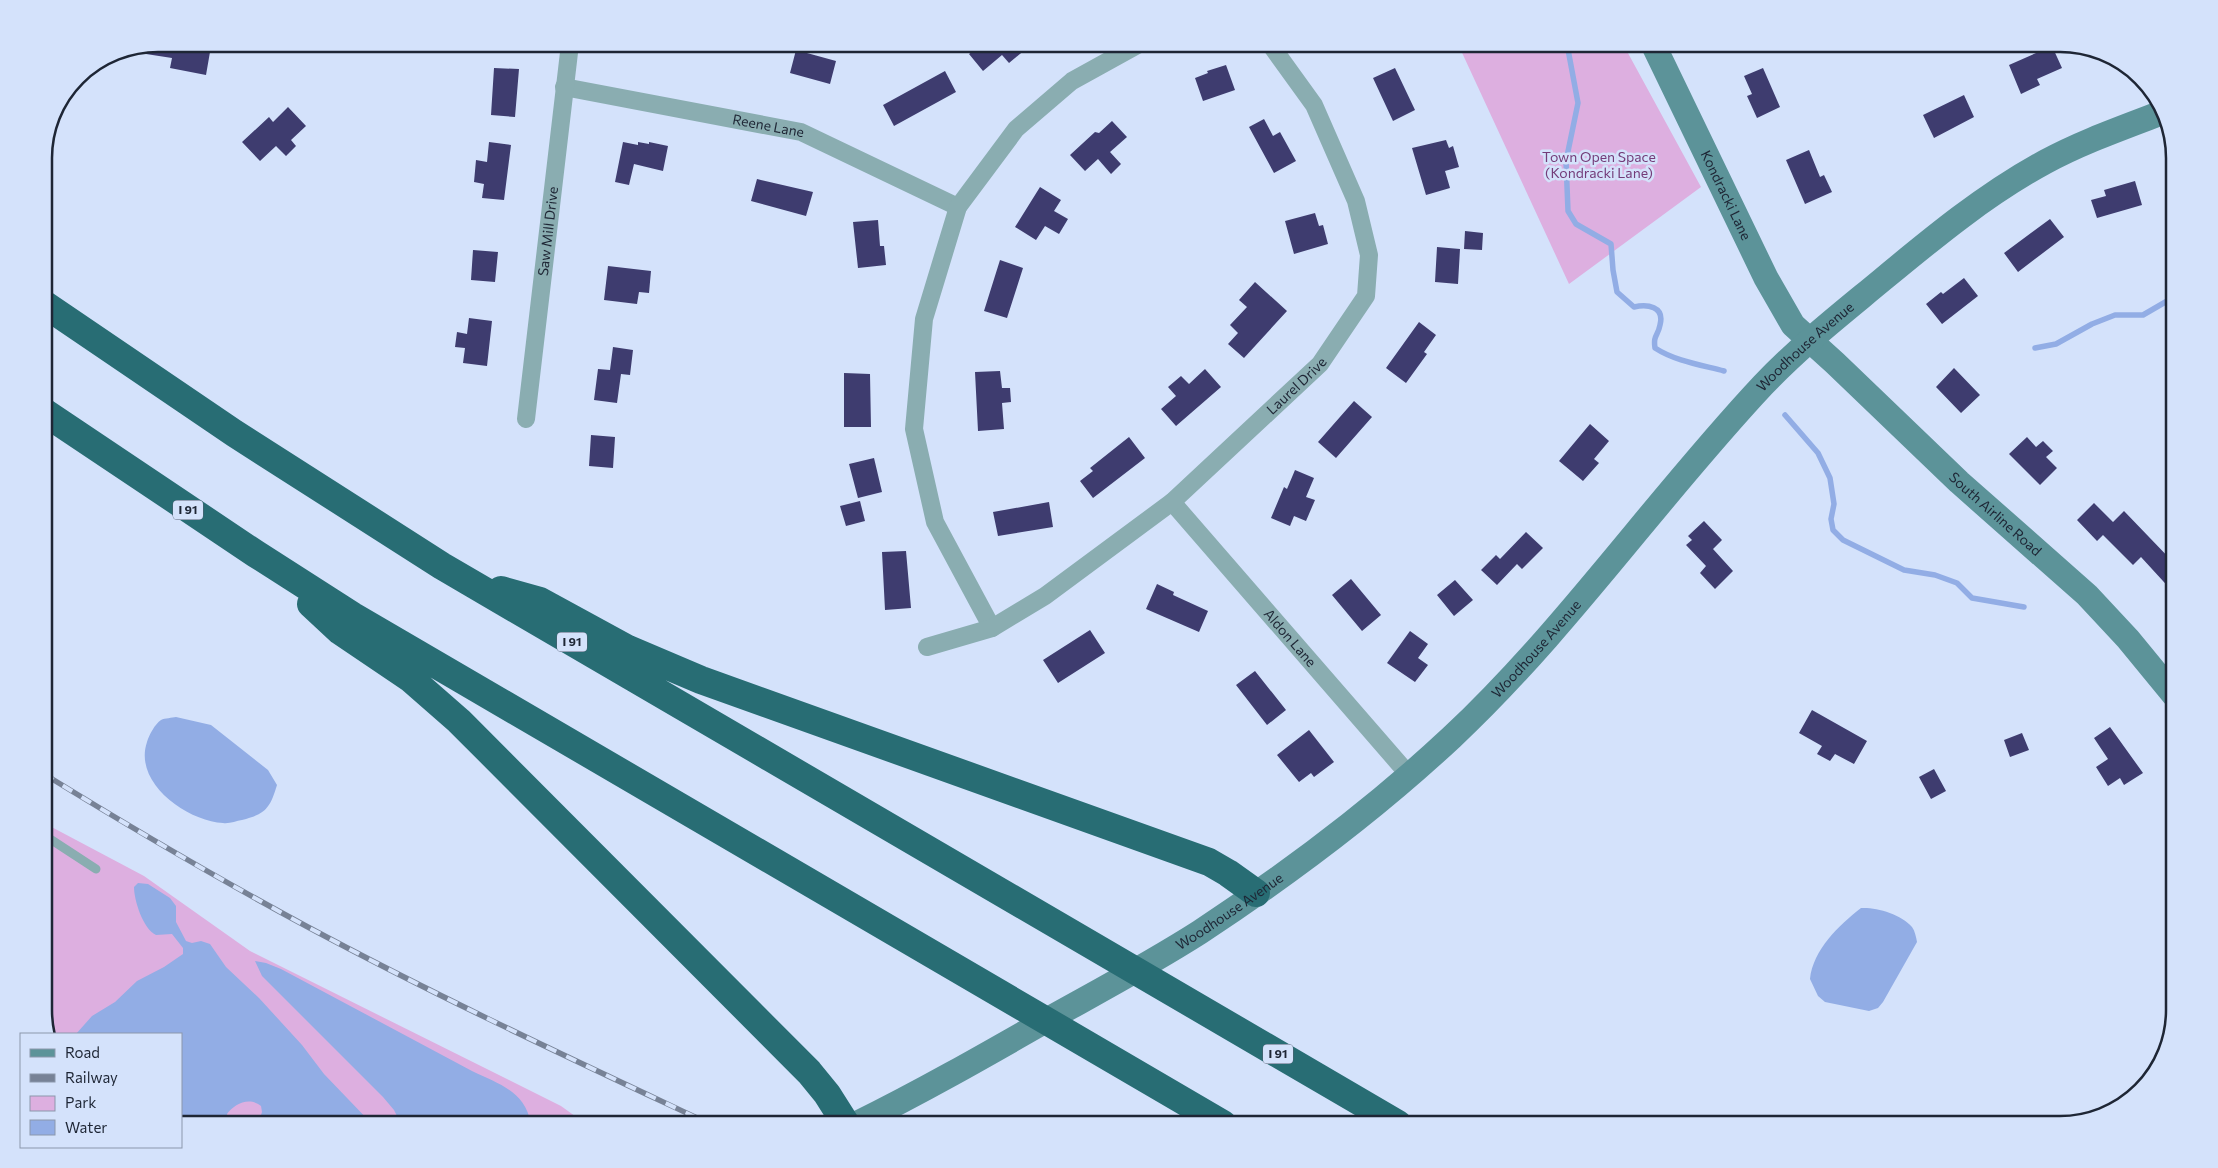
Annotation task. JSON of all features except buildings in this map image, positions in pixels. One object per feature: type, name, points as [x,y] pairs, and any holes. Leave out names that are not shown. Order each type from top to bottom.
[{"type":"highway","name":"I 91","points":[[53,310],[234,434],[475,586],[1384,1116]]},
{"type":"highway","name":"I 91","points":[[53,418],[289,576],[396,642],[1209,1116]]},
{"type":"highway","points":[[289,576],[309,602],[330,622],[411,679],[459,721],[810,1072],[841,1116]]},
{"type":"highway","points":[[475,586],[512,592],[540,601],[628,649],[710,684],[1209,862],[1256,893]]},
{"type":"main road","name":"Kondracki Lane","points":[[1657,52],[1775,295],[1788,318],[1808,341]]},
{"type":"main road","name":"Woodhouse Avenue","points":[[871,1116],[1010,1041],[1158,957],[1256,893],[1338,832],[1409,775],[1458,731],[1515,672],[1732,420],[1765,383],[1808,341],[1989,196],[2025,174],[2076,147],[2156,115]]},
{"type":"main road","name":"South Airline Road","points":[[1808,341],[1835,363],[1959,482],[2087,596],[2128,639],[2166,685]]},
{"type":"street","name":"Saw Mill Drive","points":[[526,419],[569,52]]},
{"type":"street","points":[[992,628],[935,522],[914,429],[924,319],[958,207],[1016,129],[1072,81],[1125,52]]},
{"type":"street","name":"Laurel Drive","points":[[926,647],[992,628],[1045,596],[1172,502],[1320,364],[1366,296],[1369,255],[1356,201],[1314,105],[1276,52]]},
{"type":"street","name":"Reene Lane","points":[[564,88],[801,132],[958,207]]},
{"type":"street","name":"Aldon Lane","points":[[1172,502],[1409,775]]},
{"type":"lane","points":[[53,841],[96,869]]},
{"type":"green space","name":"Town Open Space (Kondracki Lane)","points":[[1462,52],[1627,52],[1701,187],[1569,284]]},
{"type":"green space","points":[[53,828],[144,876],[250,951],[561,1106],[575,1116],[182,1116],[182,1033],[56,1033],[53,1016]]},
{"type":"water","points":[[176,717],[211,725],[268,770],[277,785],[266,809],[250,818],[223,823],[209,821],[194,815],[166,797],[155,785],[148,772],[145,757],[147,742],[152,730],[161,720]]},
{"type":"water","points":[[138,883],[148,884],[170,898],[176,906],[176,922],[186,941],[192,943],[201,941],[210,944],[226,967],[259,998],[302,1045],[324,1074],[364,1116],[261,1116],[261,1106],[252,1102],[242,1102],[230,1110],[227,1116],[182,1116],[182,1033],[77,1033],[92,1016],[115,1002],[137,981],[164,967],[183,954],[183,948],[172,934],[156,935],[147,927],[140,914],[134,887]]},
{"type":"water","points":[[1861,908],[1881,910],[1901,918],[1912,927],[1917,942],[1883,1002],[1878,1008],[1869,1011],[1825,1002],[1818,996],[1810,979],[1816,958],[1828,939]]},
{"type":"water","points":[[255,961],[281,969],[501,1085],[517,1096],[529,1116],[397,1116],[383,1097],[262,976]]},
{"type":"waterway","points":[[1568,52],[1578,103],[1566,161],[1568,211],[1576,224],[1611,244],[1617,292],[1634,307],[1649,306],[1660,314],[1661,319],[1655,338],[1655,348],[1697,365],[1724,371]]},
{"type":"waterway","points":[[2035,348],[2056,344],[2092,324],[2115,315],[2143,315],[2165,302]]},
{"type":"waterway","points":[[1785,415],[1818,453],[1830,478],[1834,504],[1831,519],[1833,530],[1843,540],[1904,570],[1935,575],[1957,583],[1972,598],[2024,607]]},
{"type":"railway","points":[[53,779],[207,871],[356,952],[506,1028],[693,1116]]}]
